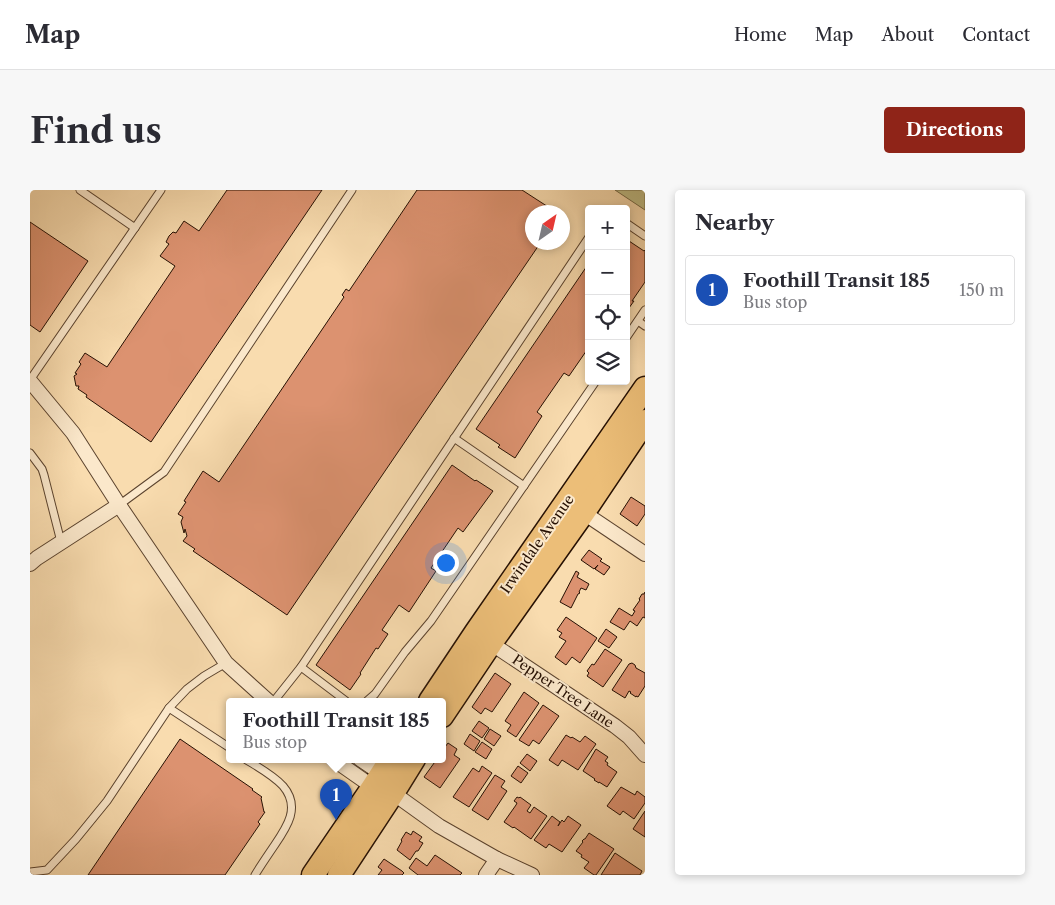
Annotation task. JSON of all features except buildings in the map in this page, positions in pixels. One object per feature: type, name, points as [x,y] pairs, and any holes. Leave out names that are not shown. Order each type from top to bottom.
[{"type":"main road","name":"Irwindale Avenue","points":[[576,507],[645,388]]},
{"type":"main road","name":"Irwindale Avenue","points":[[433,698],[483,638],[576,507],[645,421]]},
{"type":"main road","name":"Irwindale Avenue","points":[[446,708],[483,638]]},
{"type":"main road","points":[[313,875],[385,778],[408,763]]},
{"type":"main road","points":[[339,875],[385,778]]},
{"type":"street","points":[[30,381],[73,432],[119,505],[226,663],[265,698]]},
{"type":"street","points":[[30,564],[119,505]]},
{"type":"street","points":[[576,507],[645,554]]},
{"type":"street","name":"Pepper Tree Lane","points":[[483,638],[615,726],[629,737],[645,755]]},
{"type":"street","points":[[344,763],[385,778]]},
{"type":"street","points":[[365,763],[439,826],[497,859],[532,875]]},
{"type":"street","points":[[486,875],[497,859]]},
{"type":"lane","points":[[80,190],[135,228]]},
{"type":"lane","points":[[30,381],[161,190]]},
{"type":"lane","points":[[119,505],[164,472],[352,190]]},
{"type":"lane","points":[[630,226],[645,236]]},
{"type":"lane","points":[[276,698],[301,667],[585,243]]},
{"type":"lane","points":[[630,332],[645,310]]},
{"type":"lane","points":[[638,321],[645,326]]},
{"type":"lane","points":[[371,698],[405,652],[432,620],[593,385]]},
{"type":"lane","points":[[454,438],[524,486]]},
{"type":"lane","points":[[30,453],[42,468],[61,542]]},
{"type":"lane","points":[[30,872],[47,870],[76,839],[107,801],[169,708],[187,689],[226,663]]},
{"type":"lane","points":[[301,667],[342,698]]},
{"type":"lane","points":[[169,708],[226,745]]},
{"type":"lane","points":[[251,763],[276,779],[284,787],[290,797],[292,808],[291,818],[286,829],[255,875]]},
{"type":"shaded area","points":[[615,190],[645,190],[645,210]]},
{"type":"place","name":"Foothill Transit 185","points":[[336,820]]}]
